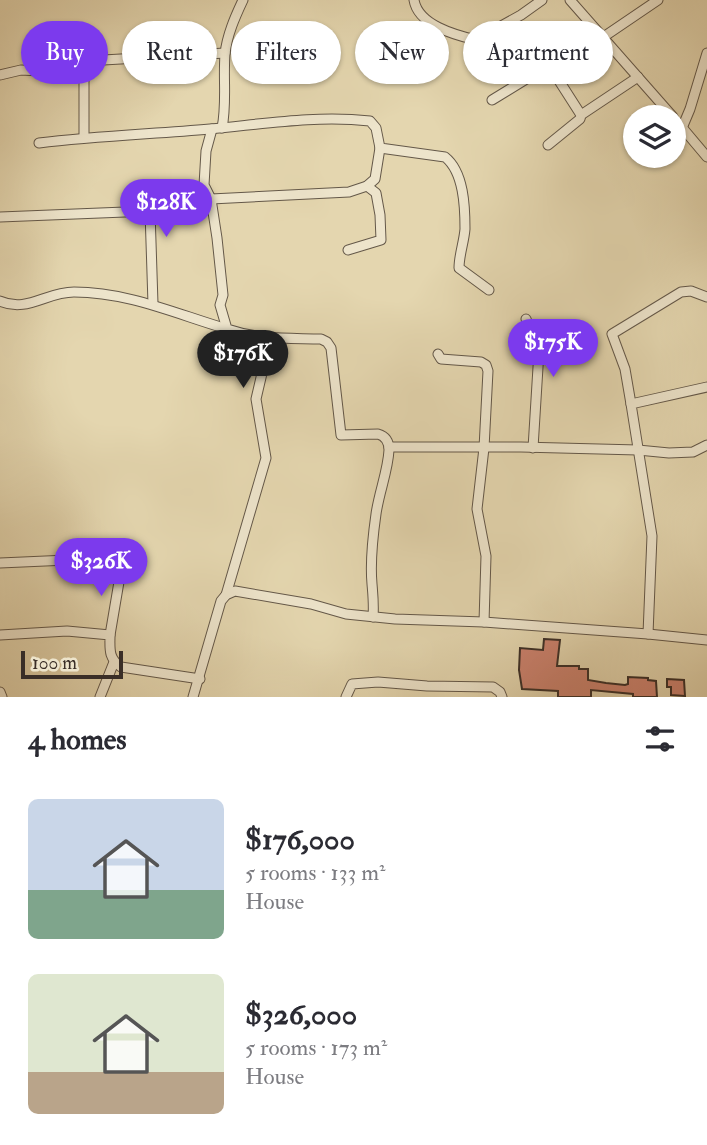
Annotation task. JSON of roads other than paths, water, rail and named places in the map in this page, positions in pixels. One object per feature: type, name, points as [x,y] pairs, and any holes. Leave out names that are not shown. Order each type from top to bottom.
[{"type":"street","points":[[227,329],[220,305],[223,295],[217,238],[211,199],[204,185],[204,162],[225,112],[225,53],[229,34],[243,0]]},
{"type":"street","points":[[414,0],[418,11],[436,26],[463,36]]},
{"type":"street","points":[[510,21],[541,0]]},
{"type":"street","points":[[570,0],[587,21]]},
{"type":"street","points":[[613,30],[658,0]]},
{"type":"street","points":[[613,51],[662,105]]},
{"type":"street","points":[[108,59],[225,53]]},
{"type":"street","points":[[686,119],[707,53]]},
{"type":"street","points":[[0,75],[21,70]]},
{"type":"street","points":[[548,145],[580,119],[581,115],[638,78]]},
{"type":"street","points":[[84,84],[84,137]]},
{"type":"street","points":[[492,100],[518,84]]},
{"type":"street","points":[[559,84],[581,115]]},
{"type":"street","points":[[39,143],[320,118],[370,121],[376,128],[380,148],[375,179],[381,240],[348,250]]},
{"type":"street","points":[[686,133],[707,157]]},
{"type":"street","points":[[380,148],[445,157],[452,164],[460,182],[465,230],[459,268],[489,290]]},
{"type":"street","points":[[0,217],[150,211],[211,199],[330,193],[367,186],[375,179]]},
{"type":"street","points":[[367,186],[376,193]]},
{"type":"street","points":[[150,211],[153,304]]},
{"type":"street","points":[[648,634],[652,536],[625,369],[612,334],[681,292],[691,290],[707,297]]},
{"type":"street","points":[[0,301],[18,306],[71,292],[108,295],[153,304],[251,337],[321,339],[327,342],[331,348],[341,435],[377,433],[383,435],[389,447],[376,514],[372,578],[375,598],[373,617]]},
{"type":"street","points":[[526,319],[540,351],[533,447]]},
{"type":"street","points":[[193,697],[266,458],[256,399],[270,339]]},
{"type":"street","points":[[438,354],[441,359],[481,362],[486,365],[488,371],[484,448],[477,509],[486,556],[484,622]]},
{"type":"street","points":[[631,404],[707,387]]},
{"type":"street","points":[[389,447],[533,447],[670,453],[693,452],[707,446]]},
{"type":"street","points":[[0,563],[113,558],[119,560],[121,570],[110,635],[110,656],[114,662],[129,669],[200,679]]},
{"type":"street","points":[[226,595],[235,591],[246,592],[346,614],[373,617],[484,622],[707,640]]},
{"type":"street","points":[[0,635],[67,631],[110,635]]},
{"type":"street","points":[[100,697],[114,662]]},
{"type":"street","points":[[346,697],[352,684],[378,682],[427,687],[493,687],[502,697]]},
{"type":"street","points":[[0,692],[2,697]]}]
